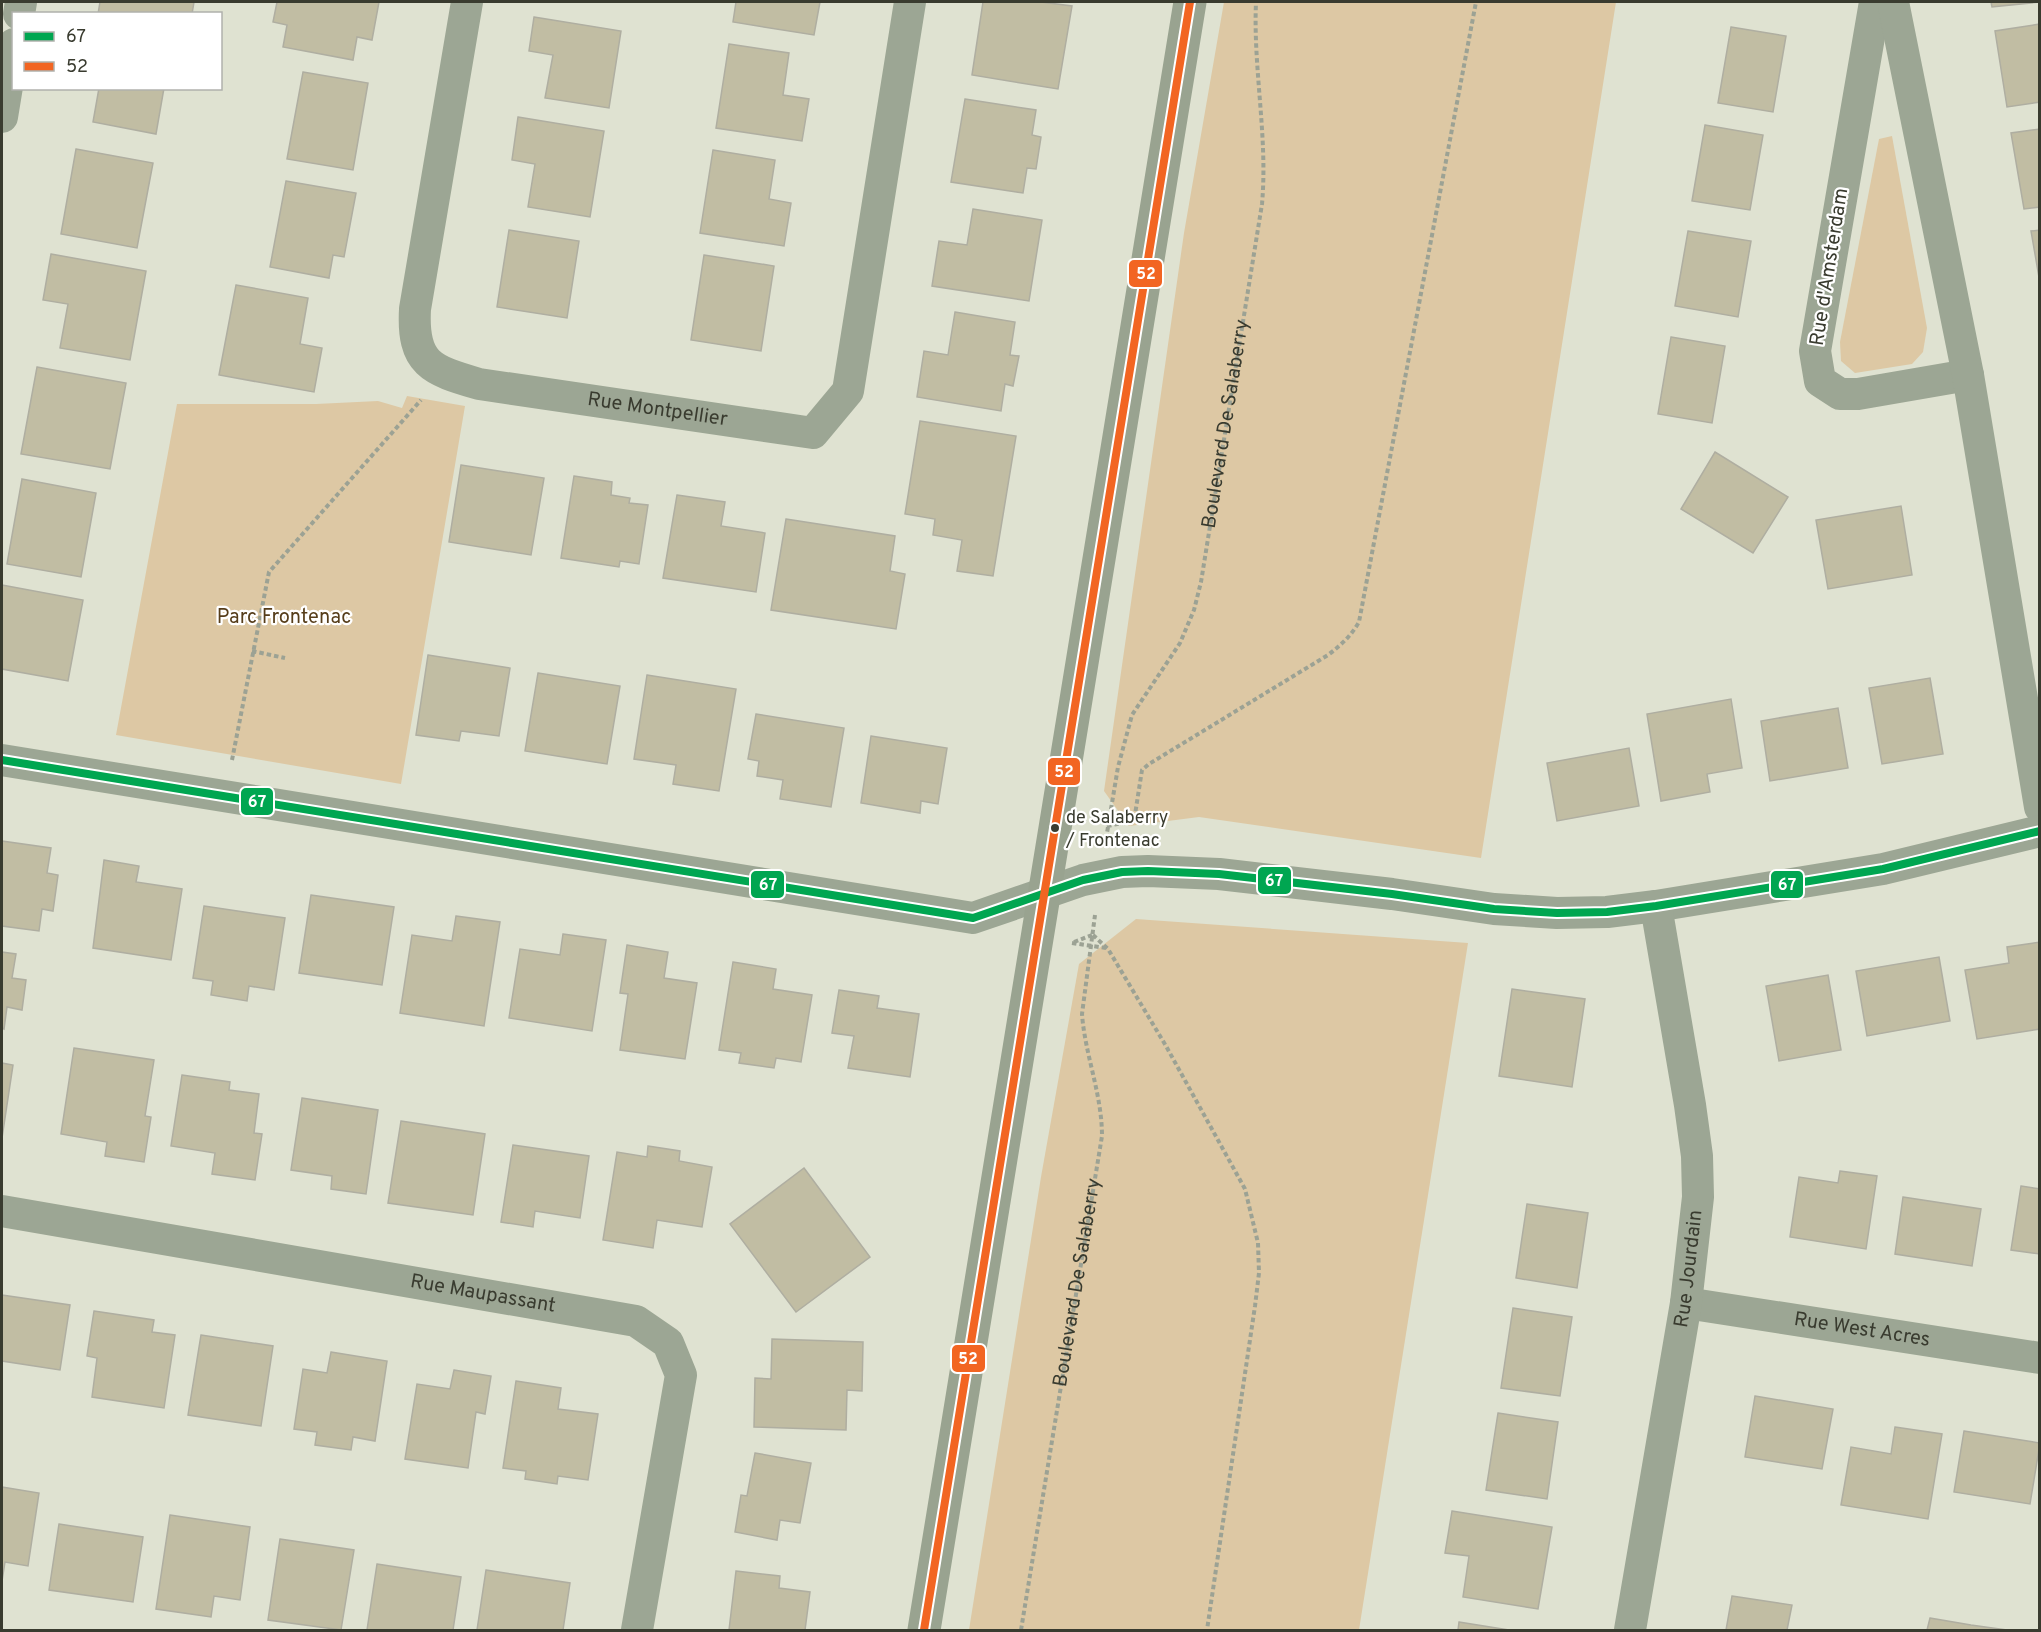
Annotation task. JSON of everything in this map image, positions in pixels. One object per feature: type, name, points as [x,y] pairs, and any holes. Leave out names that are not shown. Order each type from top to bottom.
[{"type":"street","name":"Rue Montpellier","points":[[467,2],[415,309],[415,339],[423,358],[430,365],[450,376],[479,384],[813,433],[848,391],[910,2]]},
{"type":"street","points":[[924,1630],[1190,2]]},
{"type":"street","name":"Rue d'Amsterdam","points":[[1875,2],[1815,351],[1820,381],[1840,394],[1858,394],[1968,375]]},
{"type":"street","points":[[1893,2],[1968,375],[2040,807]]},
{"type":"street","points":[[2,117],[12,56]]},
{"type":"street","points":[[2,760],[973,918],[1101,876],[1148,871],[1219,874],[1392,894],[1494,909],[1533,912],[1607,912],[1883,869],[2040,831]]},
{"type":"street","name":"Rue Jourdain","points":[[1630,1630],[1686,1303],[1697,1212],[1697,1156],[1656,906]]},
{"type":"street","name":"Rue Maupassant","points":[[2,1211],[636,1321],[668,1343],[681,1375],[637,1630]]},
{"type":"street","name":"Rue West Acres","points":[[1686,1303],[2040,1358]]},
{"type":"path","name":"Boulevard De Salaberry","points":[[1256,2],[1256,55],[1264,163],[1262,204],[1201,582],[1194,610],[1183,636],[1132,715],[1118,767],[1107,826],[1134,821],[1142,770],[1149,764],[1328,655],[1348,638],[1359,621],[1476,2]]},
{"type":"path","points":[[232,760],[268,572],[421,399]]},
{"type":"path","points":[[252,651],[285,658]]},
{"type":"path","name":"Boulevard De Salaberry","points":[[1021,1630],[1102,1136],[1098,1089],[1082,1014],[1093,935],[1108,949]]},
{"type":"path","points":[[1071,943],[1108,949],[1245,1189],[1258,1243],[1259,1273],[1255,1306],[1207,1630]]},
{"type":"green space","points":[[1224,2],[1616,2],[1481,858],[1199,817],[1129,826],[1104,791],[1184,233]]},
{"type":"green space","points":[[1892,136],[1927,328],[1923,352],[1912,364],[1855,373],[1841,361],[1840,342],[1879,139]]},
{"type":"green space","name":"Parc Frontenac","points":[[407,396],[465,406],[401,784],[116,735],[177,404],[316,404],[378,401],[402,408]]},
{"type":"green space","points":[[1136,919],[1468,943],[1359,1630],[969,1630],[1041,1177],[1079,964]]},
{"type":"building","points":[[100,2],[194,2],[192,12],[98,12]]},
{"type":"building","points":[[277,2],[379,2],[372,40],[357,37],[353,60],[283,47],[287,25],[273,22]]},
{"type":"building","points":[[736,2],[820,2],[814,35],[733,22]]},
{"type":"building","points":[[983,2],[1041,2],[1072,6],[1058,89],[972,75]]},
{"type":"building","points":[[1991,2],[2040,2],[1992,7]]},
{"type":"building","points":[[534,17],[621,31],[609,108],[545,98],[553,55],[529,51]]},
{"type":"building","points":[[2040,24],[2040,102],[2007,107],[1995,31]]},
{"type":"building","points":[[1731,27],[1786,36],[1773,112],[1718,103]]},
{"type":"building","points":[[729,44],[789,53],[783,95],[809,99],[802,141],[716,128]]},
{"type":"building","points":[[303,72],[368,83],[353,170],[287,159]]},
{"type":"building","points":[[99,90],[164,90],[156,134],[93,122]]},
{"type":"building","points":[[965,99],[1036,110],[1032,135],[1041,137],[1036,169],[1027,168],[1023,193],[951,182]]},
{"type":"building","points":[[518,117],[604,131],[590,217],[528,207],[535,164],[512,160]]},
{"type":"building","points":[[1705,125],[1763,135],[1750,210],[1692,201]]},
{"type":"building","points":[[2040,129],[2040,207],[2024,209],[2011,133]]},
{"type":"building","points":[[76,149],[153,163],[137,248],[61,234]]},
{"type":"building","points":[[713,150],[775,160],[769,199],[791,203],[784,246],[700,233]]},
{"type":"building","points":[[286,181],[356,193],[344,257],[333,255],[329,278],[270,267]]},
{"type":"building","points":[[973,209],[1042,220],[1029,301],[932,286],[939,241],[967,245]]},
{"type":"building","points":[[509,230],[579,241],[567,318],[497,307]]},
{"type":"building","points":[[2040,230],[2040,283],[2031,231]]},
{"type":"building","points":[[1688,231],[1751,241],[1738,317],[1675,306]]},
{"type":"building","points":[[51,254],[146,271],[130,360],[60,348],[68,304],[43,300]]},
{"type":"building","points":[[704,255],[774,266],[761,351],[691,340]]},
{"type":"building","points":[[236,285],[308,298],[300,344],[322,348],[314,392],[219,375]]},
{"type":"building","points":[[955,312],[1015,322],[1010,355],[1019,356],[1013,386],[1005,384],[1001,411],[917,397],[924,351],[948,355]]},
{"type":"building","points":[[1671,337],[1725,346],[1712,423],[1658,414]]},
{"type":"building","points":[[37,367],[126,383],[110,469],[21,454]]},
{"type":"building","points":[[920,421],[1016,436],[993,576],[957,571],[962,540],[933,535],[935,519],[905,514]]},
{"type":"building","points":[[1715,452],[1788,497],[1753,553],[1681,509]]},
{"type":"building","points":[[461,465],[544,478],[531,555],[449,542]]},
{"type":"building","points":[[574,476],[612,482],[611,495],[630,498],[629,503],[648,505],[639,564],[620,561],[619,567],[561,558]]},
{"type":"building","points":[[22,479],[96,493],[81,577],[7,564]]},
{"type":"building","points":[[677,495],[725,502],[721,526],[765,533],[756,592],[663,578]]},
{"type":"building","points":[[1901,506],[1912,575],[1828,589],[1816,520]]},
{"type":"building","points":[[786,519],[895,536],[890,571],[905,574],[896,629],[771,610]]},
{"type":"building","points":[[2,585],[83,600],[68,681],[2,669]]},
{"type":"building","points":[[428,655],[510,668],[499,736],[461,731],[459,741],[416,735]]},
{"type":"building","points":[[538,673],[620,686],[607,764],[525,751]]},
{"type":"building","points":[[647,675],[736,689],[719,791],[673,784],[676,765],[634,759]]},
{"type":"building","points":[[1930,678],[1943,754],[1882,764],[1869,688]]},
{"type":"building","points":[[1731,699],[1742,768],[1707,774],[1710,792],[1661,801],[1647,714]]},
{"type":"building","points":[[1838,708],[1848,768],[1770,781],[1761,721]]},
{"type":"building","points":[[756,714],[844,728],[831,807],[780,799],[783,780],[757,776],[759,761],[748,759]]},
{"type":"building","points":[[871,736],[947,748],[938,804],[921,801],[920,813],[861,803]]},
{"type":"building","points":[[1629,748],[1639,806],[1557,821],[1547,763]]},
{"type":"building","points":[[2,841],[51,848],[47,873],[58,875],[53,911],[42,909],[39,931],[2,926]]},
{"type":"building","points":[[104,860],[139,866],[136,882],[182,889],[171,960],[93,948]]},
{"type":"building","points":[[311,895],[394,907],[382,985],[299,973]]},
{"type":"building","points":[[204,906],[285,918],[274,990],[249,986],[247,1001],[211,995],[213,981],[193,978]]},
{"type":"building","points":[[456,916],[500,922],[484,1026],[400,1013],[412,935],[452,941]]},
{"type":"building","points":[[563,934],[606,940],[592,1031],[509,1018],[520,949],[560,955]]},
{"type":"building","points":[[2040,942],[2040,1029],[1977,1039],[1965,970],[2009,963],[2007,947]]},
{"type":"building","points":[[627,945],[668,952],[664,978],[697,983],[685,1059],[620,1050],[628,994],[620,993]]},
{"type":"building","points":[[2,952],[16,954],[12,978],[26,980],[22,1010],[7,1007],[4,1029],[2,1028]]},
{"type":"building","points":[[1939,957],[1950,1021],[1867,1036],[1856,971]]},
{"type":"building","points":[[733,962],[776,969],[773,989],[812,995],[801,1062],[776,1058],[774,1068],[739,1063],[741,1053],[719,1050]]},
{"type":"building","points":[[1828,975],[1841,1050],[1779,1061],[1766,986]]},
{"type":"building","points":[[1512,989],[1585,999],[1572,1087],[1499,1076]]},
{"type":"building","points":[[839,990],[879,996],[877,1008],[919,1014],[910,1077],[848,1068],[854,1036],[832,1033]]},
{"type":"building","points":[[74,1048],[154,1060],[145,1116],[151,1117],[144,1162],[105,1156],[107,1142],[61,1134]]},
{"type":"building","points":[[2,1063],[13,1065],[2,1138]]},
{"type":"building","points":[[182,1075],[230,1082],[229,1090],[259,1094],[254,1133],[262,1134],[255,1180],[212,1174],[215,1153],[171,1146]]},
{"type":"building","points":[[302,1098],[378,1110],[366,1194],[331,1189],[332,1176],[291,1170]]},
{"type":"building","points":[[401,1121],[485,1134],[473,1215],[388,1203]]},
{"type":"building","points":[[513,1145],[589,1156],[580,1218],[535,1211],[533,1227],[501,1222]]},
{"type":"building","points":[[648,1146],[680,1151],[679,1161],[712,1167],[702,1227],[657,1220],[653,1248],[603,1240],[617,1152],[647,1157]]},
{"type":"building","points":[[804,1168],[870,1257],[796,1312],[730,1224]]},
{"type":"building","points":[[1840,1171],[1877,1176],[1866,1249],[1790,1237],[1799,1177],[1838,1183]]},
{"type":"building","points":[[2021,1186],[2040,1189],[2040,1254],[2011,1250]]},
{"type":"building","points":[[1903,1197],[1981,1209],[1972,1266],[1895,1254]]},
{"type":"building","points":[[1527,1204],[1588,1213],[1577,1288],[1516,1278]]},
{"type":"building","points":[[2,1295],[70,1305],[60,1370],[2,1361]]},
{"type":"building","points":[[1513,1308],[1572,1317],[1560,1396],[1501,1388]]},
{"type":"building","points":[[94,1311],[154,1320],[152,1332],[175,1335],[164,1408],[92,1397],[97,1358],[87,1356]]},
{"type":"building","points":[[201,1335],[273,1346],[261,1426],[188,1415]]},
{"type":"building","points":[[772,1339],[863,1342],[862,1391],[847,1390],[846,1430],[754,1427],[755,1378],[771,1379]]},
{"type":"building","points":[[331,1352],[387,1361],[375,1441],[353,1437],[351,1450],[315,1445],[317,1432],[294,1429],[303,1369],[327,1373]]},
{"type":"building","points":[[454,1370],[491,1376],[485,1414],[476,1412],[468,1468],[405,1459],[417,1384],[450,1389]]},
{"type":"building","points":[[516,1381],[561,1388],[558,1409],[598,1414],[588,1480],[558,1476],[557,1484],[525,1479],[526,1471],[503,1468]]},
{"type":"building","points":[[1755,1396],[1833,1409],[1822,1469],[1745,1457]]},
{"type":"building","points":[[1498,1413],[1558,1422],[1547,1499],[1486,1490]]},
{"type":"building","points":[[1895,1427],[1942,1434],[1928,1519],[1841,1505],[1851,1447],[1891,1454]]},
{"type":"building","points":[[1964,1431],[2040,1443],[2030,1504],[1954,1492]]},
{"type":"building","points":[[755,1453],[811,1463],[800,1523],[780,1520],[777,1540],[735,1532],[741,1495],[747,1496]]},
{"type":"building","points":[[2,1487],[39,1493],[28,1566],[5,1562],[2,1581]]},
{"type":"building","points":[[1452,1511],[1552,1527],[1538,1609],[1463,1597],[1469,1556],[1445,1553]]},
{"type":"building","points":[[170,1515],[250,1527],[240,1600],[214,1596],[211,1617],[156,1609]]},
{"type":"building","points":[[59,1524],[143,1537],[133,1602],[49,1590]]},
{"type":"building","points":[[280,1539],[354,1550],[341,1630],[268,1620]]},
{"type":"building","points":[[377,1564],[461,1577],[453,1630],[367,1630]]},
{"type":"building","points":[[486,1570],[570,1583],[563,1630],[477,1630]]},
{"type":"building","points":[[736,1571],[780,1576],[779,1588],[810,1592],[805,1630],[729,1630]]},
{"type":"building","points":[[1732,1596],[1792,1605],[1787,1630],[1726,1630]]},
{"type":"building","points":[[1930,1618],[1971,1625],[2007,1630],[1927,1630]]},
{"type":"building","points":[[1459,1622],[1509,1630],[1458,1630]]},
{"type":"transit line","name":"52","points":[[924,1630],[1190,2]]},
{"type":"transit line","name":"67","points":[[2,760],[973,918],[1083,880],[1122,872],[1148,871],[1219,874],[1392,894],[1494,909],[1557,913],[1607,912],[1883,869],[2040,831]]},
{"type":"place","name":"de Salaberry / Frontenac","points":[[1055,828]]}]
